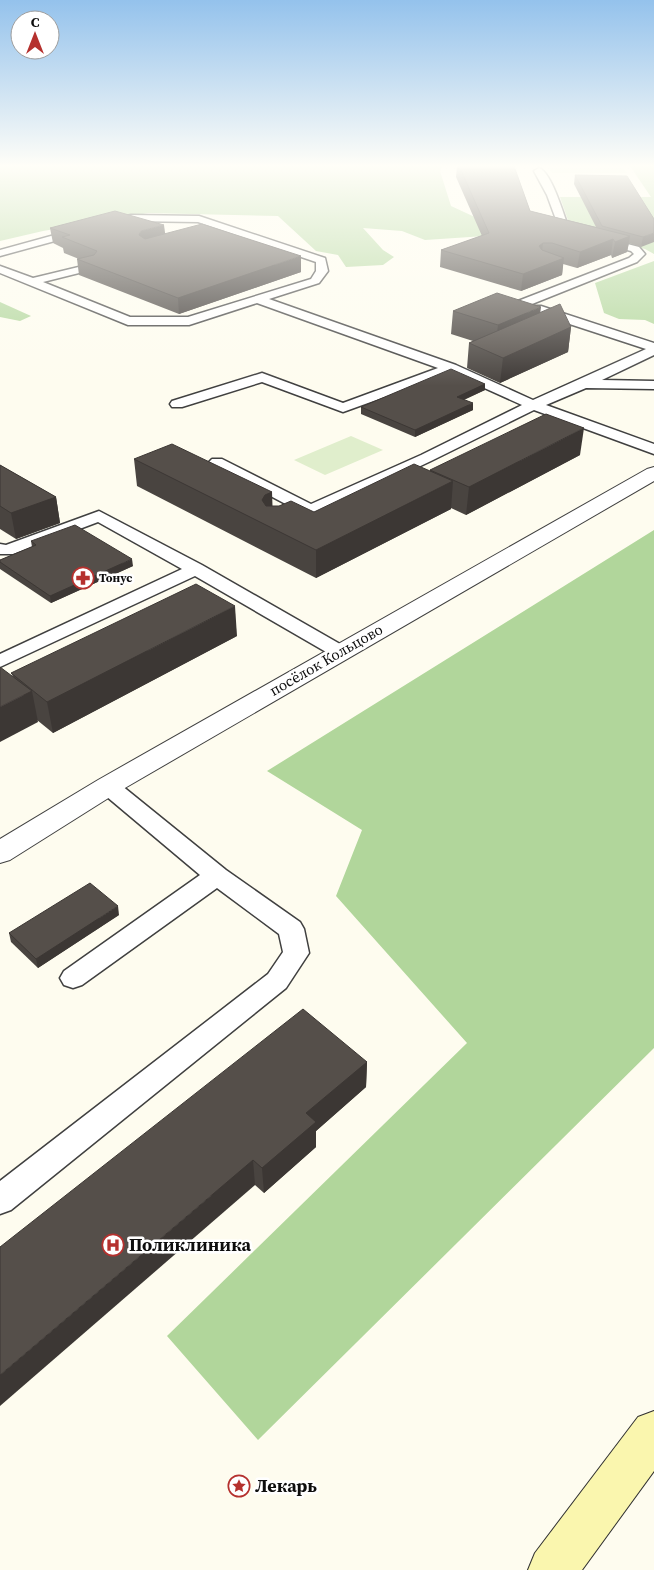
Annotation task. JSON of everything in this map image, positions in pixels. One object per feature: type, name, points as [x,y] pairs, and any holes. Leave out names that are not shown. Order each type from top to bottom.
[{"type":"main road","points":[[552,1570],[654,1433]]},
{"type":"street","name":"посёлок Кольцово","points":[[0,853],[108,786],[654,473]]},
{"type":"lane","points":[[0,253],[50,239]]},
{"type":"lane","points":[[0,269],[128,321],[189,321],[315,281],[322,271],[321,260],[259,239]]},
{"type":"lane","points":[[599,239],[635,249],[640,254],[632,260],[522,304],[654,348]]},
{"type":"lane","points":[[31,282],[91,267]]},
{"type":"lane","points":[[571,272],[588,278]]},
{"type":"lane","points":[[257,299],[451,368],[533,405],[654,449]]},
{"type":"lane","points":[[274,528],[426,458],[533,405],[583,384],[654,348]]},
{"type":"lane","points":[[177,404],[262,376],[343,408],[451,368]]},
{"type":"lane","points":[[583,384],[654,385]]},
{"type":"lane","points":[[217,462],[311,510]]},
{"type":"lane","points":[[0,549],[7,550],[99,516],[196,569],[340,652]]},
{"type":"lane","points":[[0,660],[196,569]]},
{"type":"lane","points":[[0,1200],[277,981],[296,953],[291,929],[218,876],[108,786]]},
{"type":"lane","points":[[72,978],[218,876]]},
{"type":"green space","points":[[303,239],[373,239],[383,250],[394,257],[383,265],[346,267],[338,255],[316,251]]},
{"type":"green space","points":[[609,239],[654,239],[654,254],[645,249]]},
{"type":"green space","points":[[654,261],[654,324],[645,320],[619,319],[604,313],[595,283]]},
{"type":"green space","points":[[0,302],[31,316],[20,321],[0,317]]},
{"type":"green space","points":[[351,436],[383,450],[325,475],[294,460]]},
{"type":"green space","points":[[654,530],[654,1048],[258,1440],[167,1336],[467,1043],[336,896],[362,830],[267,771]]},
{"type":"building","points":[[68,239],[249,239],[301,256],[178,298],[77,259],[94,255],[97,251]]},
{"type":"building","points":[[471,239],[612,239],[580,252],[552,243],[543,243],[539,246],[542,250],[564,258],[523,274],[441,250]]},
{"type":"building","points":[[497,293],[541,307],[498,325],[453,311]]},
{"type":"building","points":[[560,304],[571,327],[503,358],[469,343]]},
{"type":"building","points":[[451,369],[485,384],[457,397],[473,403],[415,430],[361,407]]},
{"type":"building","points":[[546,414],[584,428],[469,487],[430,470]]},
{"type":"building","points":[[172,444],[272,492],[265,495],[262,500],[266,506],[279,506],[291,501],[314,512],[414,464],[453,481],[316,550],[134,459]]},
{"type":"building","points":[[0,465],[56,497],[11,513],[0,506]]},
{"type":"building","points":[[75,525],[132,559],[50,596],[0,562],[0,560],[36,545],[31,541]]},
{"type":"building","points":[[196,584],[235,606],[47,702],[11,673]]},
{"type":"building","points":[[0,667],[32,691],[0,707]]},
{"type":"building","points":[[90,883],[118,906],[36,959],[9,933]]},
{"type":"building","name":"Поликлиника","points":[[303,1009],[367,1062],[306,1113],[316,1122],[262,1168],[253,1160],[0,1375],[0,1247]]},
{"type":"place","name":"Тонус","points":[[83,578]]},
{"type":"place","name":"Поликлиника","points":[[113,1245]]},
{"type":"place","name":"Лекарь","points":[[239,1486]]}]
